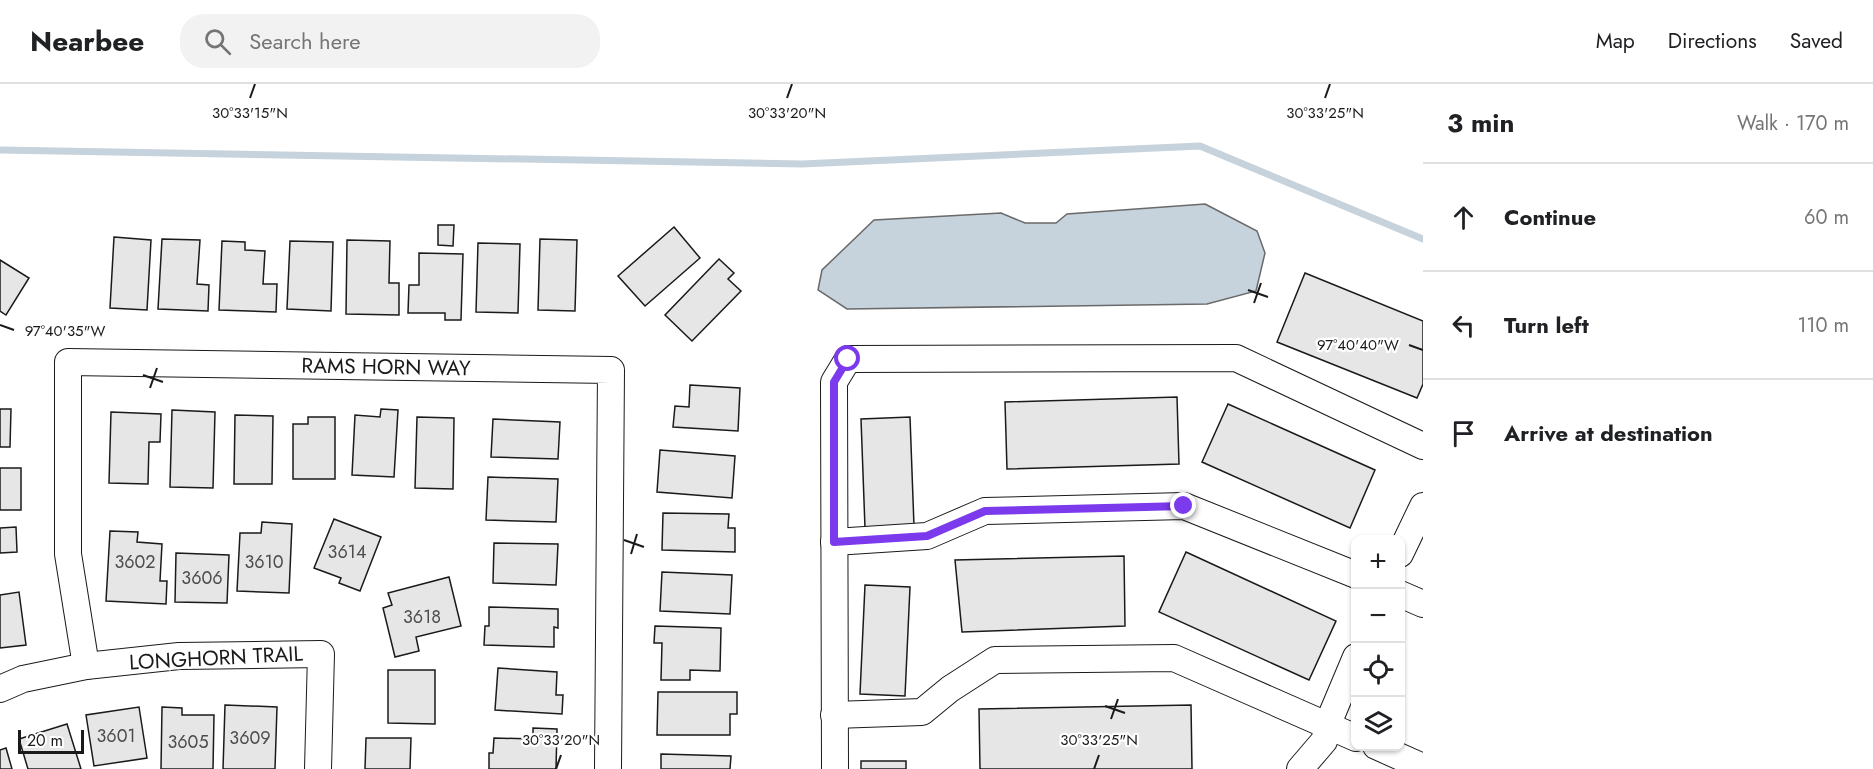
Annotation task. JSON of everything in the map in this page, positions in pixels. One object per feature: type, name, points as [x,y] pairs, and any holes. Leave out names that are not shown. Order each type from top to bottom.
[{"type":"street","points":[[835,769],[834,382],[848,359],[1236,358],[1423,446]]},
{"type":"street","name":"RAMS HORN WAY","points":[[86,666],[68,554],[68,362],[611,370],[608,769]]},
{"type":"street","points":[[834,542],[927,536],[985,511],[1184,506],[1351,573]]},
{"type":"street","points":[[1405,545],[1423,506]]},
{"type":"street","points":[[1405,596],[1423,604]]},
{"type":"street","name":"LONGHORN TRAIL","points":[[0,689],[23,679],[86,666],[179,656],[321,654],[318,769]]},
{"type":"street","points":[[834,715],[922,711],[950,689],[995,660],[1174,658],[1351,736]]},
{"type":"street","points":[[1300,769],[1324,741],[1332,714],[1351,669]]},
{"type":"street","points":[[1385,751],[1423,767]]},
{"type":"shaded area","points":[[1205,204],[1257,231],[1265,253],[1256,291],[1207,304],[847,309],[818,290],[822,270],[874,220],[1001,213],[1025,223],[1056,223],[1067,214]]},
{"type":"building","points":[[438,225],[454,225],[453,246],[438,245]]},
{"type":"building","points":[[674,227],[700,258],[645,306],[618,276]]},
{"type":"building","points":[[114,237],[151,240],[147,310],[110,308]]},
{"type":"building","points":[[162,239],[200,240],[197,284],[209,285],[208,311],[158,309]]},
{"type":"building","points":[[540,239],[577,240],[575,311],[538,310]]},
{"type":"building","points":[[347,240],[390,241],[389,283],[399,283],[399,315],[346,314]]},
{"type":"building","points":[[222,241],[245,242],[245,250],[265,251],[263,284],[277,284],[276,312],[219,310]]},
{"type":"building","points":[[290,241],[333,242],[331,311],[287,309]]},
{"type":"building","points":[[478,243],[520,244],[518,313],[476,312]]},
{"type":"building","points":[[419,253],[463,254],[461,320],[445,320],[445,313],[408,313],[409,285],[419,285]]},
{"type":"building","points":[[719,259],[734,273],[728,279],[741,291],[692,341],[665,315]]},
{"type":"building","points":[[0,260],[29,278],[6,315],[0,311]]},
{"type":"building","points":[[1305,273],[1423,321],[1423,384],[1417,398],[1277,342]]},
{"type":"building","points":[[690,385],[740,388],[738,431],[673,427],[675,406],[689,407]]},
{"type":"building","points":[[1177,397],[1179,464],[1007,469],[1005,402]]},
{"type":"building","points":[[1228,404],[1375,470],[1350,528],[1202,462]]},
{"type":"building","points":[[0,409],[11,409],[10,447],[0,447]]},
{"type":"building","points":[[381,409],[398,410],[394,477],[352,475],[355,415],[380,417]]},
{"type":"building","points":[[172,410],[215,412],[213,488],[170,487]]},
{"type":"building","points":[[111,412],[161,414],[160,442],[149,442],[148,484],[109,483]]},
{"type":"building","points":[[235,415],[273,416],[272,484],[234,484]]},
{"type":"building","points":[[308,417],[335,417],[335,479],[293,479],[293,424],[308,424]]},
{"type":"building","points":[[417,417],[454,418],[453,489],[415,488]]},
{"type":"building","points":[[910,417],[914,526],[865,528],[861,419]]},
{"type":"building","points":[[493,419],[560,422],[558,459],[491,457]]},
{"type":"building","points":[[660,450],[735,456],[732,498],[657,492]]},
{"type":"building","points":[[0,468],[21,468],[21,510],[0,510]]},
{"type":"building","points":[[488,477],[558,479],[556,522],[486,520]]},
{"type":"building","points":[[663,513],[729,514],[728,528],[735,528],[735,552],[662,550]]},
{"type":"building","points":[[334,519],[381,537],[360,591],[339,583],[341,578],[314,568]]},
{"type":"building","points":[[262,522],[292,524],[289,593],[237,591],[240,533],[261,533]]},
{"type":"building","points":[[16,527],[17,552],[0,553],[0,528]]},
{"type":"building","points":[[110,531],[138,532],[137,542],[162,544],[160,581],[167,581],[166,604],[106,601]]},
{"type":"building","points":[[494,543],[558,544],[556,585],[493,583]]},
{"type":"building","points":[[1186,552],[1336,621],[1309,680],[1159,612]]},
{"type":"building","points":[[176,553],[229,555],[227,603],[175,602]]},
{"type":"building","points":[[1124,556],[1125,626],[962,632],[955,560]]},
{"type":"building","points":[[662,572],[732,575],[730,614],[660,611]]},
{"type":"building","points":[[449,577],[461,626],[416,637],[419,651],[395,657],[383,608],[392,605],[388,593]]},
{"type":"building","points":[[865,585],[910,587],[905,696],[860,694]]},
{"type":"building","points":[[19,592],[26,645],[0,648],[0,595]]},
{"type":"building","points":[[489,607],[558,609],[558,628],[554,627],[554,647],[484,645],[485,626],[489,626]]},
{"type":"building","points":[[655,626],[721,628],[720,671],[690,670],[690,680],[661,680],[662,643],[654,643]]},
{"type":"building","points":[[498,668],[557,672],[556,695],[563,695],[562,714],[495,710]]},
{"type":"building","points":[[388,670],[435,670],[435,724],[388,723]]},
{"type":"building","points":[[658,692],[737,692],[737,714],[730,714],[730,735],[657,735]]},
{"type":"building","points":[[225,705],[277,707],[275,769],[223,769]]},
{"type":"building","points":[[1191,705],[1192,769],[980,769],[979,709]]},
{"type":"building","points":[[139,707],[147,758],[94,766],[86,715]]},
{"type":"building","points":[[162,707],[182,708],[182,715],[214,715],[213,769],[161,769]]},
{"type":"building","points":[[67,724],[81,769],[28,769],[19,739]]},
{"type":"building","points":[[533,728],[557,729],[556,769],[489,769],[489,753],[493,753],[494,738],[533,739]]},
{"type":"building","points":[[366,738],[411,738],[410,769],[365,769]]},
{"type":"building","points":[[6,748],[12,769],[0,769],[0,750]]},
{"type":"building","points":[[661,754],[731,756],[730,769],[661,769]]},
{"type":"building","points":[[861,761],[906,761],[906,769],[861,769]]},
{"type":"waterway","points":[[0,150],[802,164],[1200,146],[1423,239]]},
{"type":"route","points":[[848,359],[834,382],[834,542],[927,536],[985,511],[1184,506]]}]
